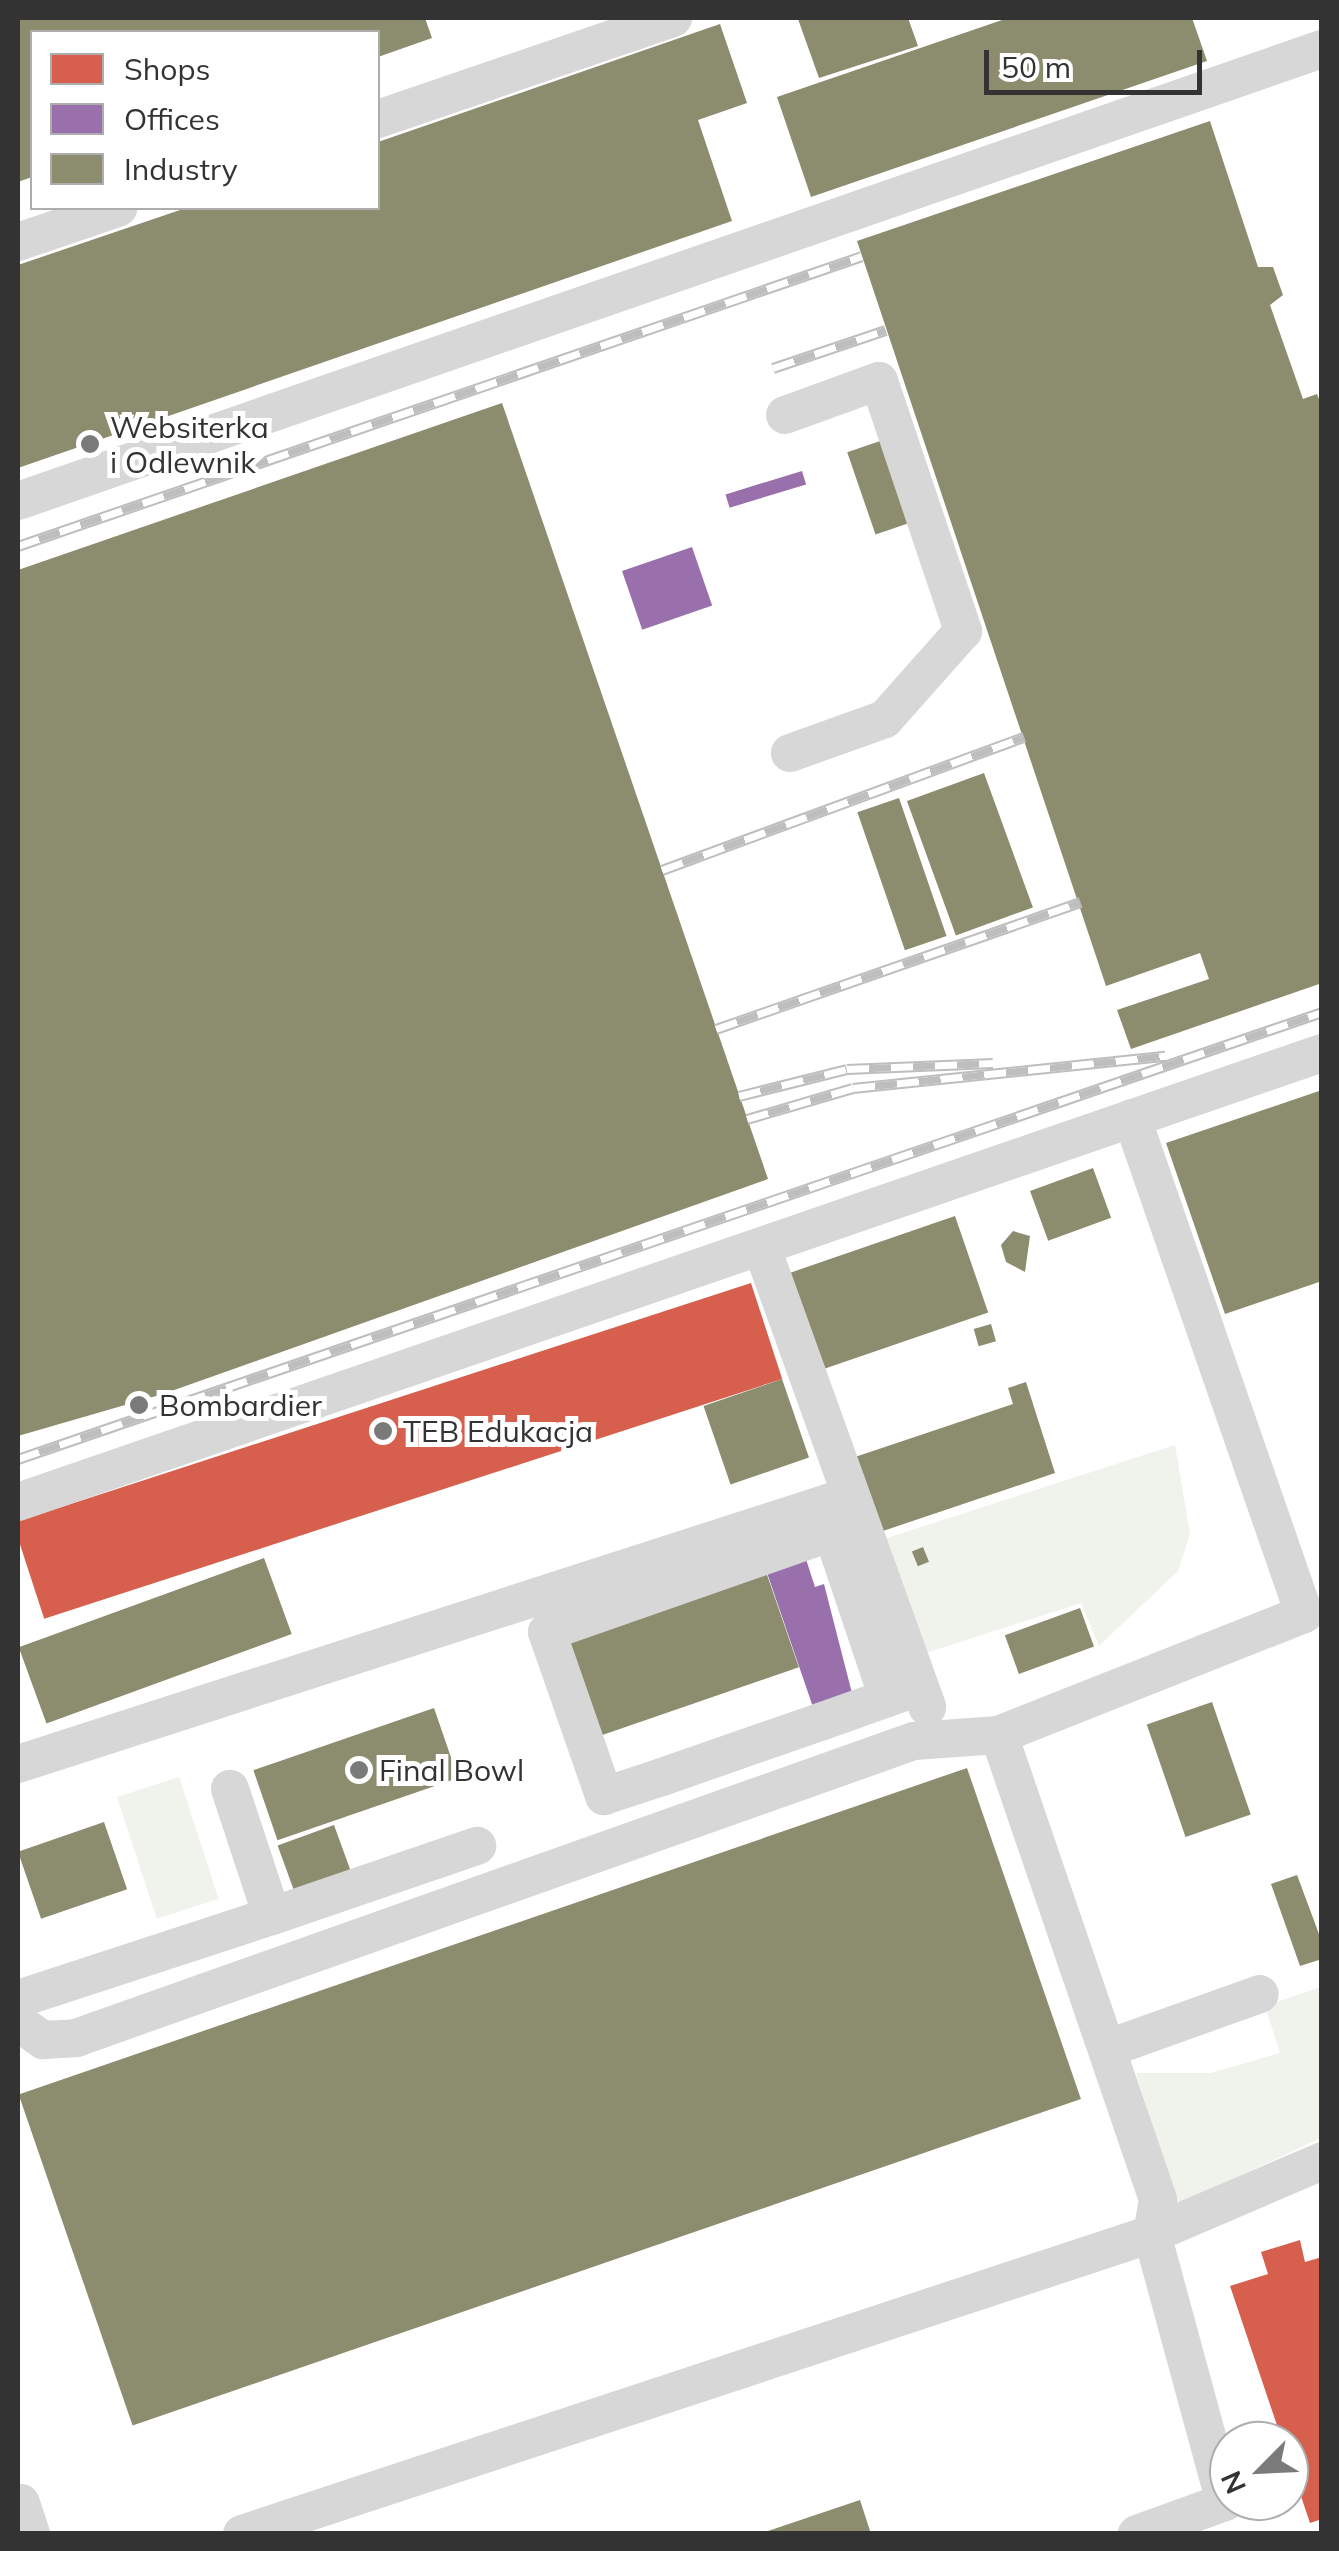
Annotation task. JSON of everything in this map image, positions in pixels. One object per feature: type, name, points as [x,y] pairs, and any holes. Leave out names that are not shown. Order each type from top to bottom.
[{"type":"street","points":[[380,117],[673,18]]},
{"type":"street","points":[[18,502],[1322,49]]},
{"type":"street","points":[[18,242],[112,210]]},
{"type":"street","points":[[784,415],[878,381],[963,631],[885,719],[790,753]]},
{"type":"street","points":[[18,1502],[1322,1053]]},
{"type":"street","points":[[18,2022],[43,2040],[76,2038],[938,1734],[999,1735],[1313,1611],[1132,1118]]},
{"type":"street","points":[[762,1248],[849,1496],[904,1692]]},
{"type":"street","points":[[18,1764],[849,1496]]},
{"type":"street","points":[[904,1692],[604,1796],[548,1632],[832,1532],[904,1692],[938,1734]]},
{"type":"street","points":[[999,1735],[1158,2200],[1152,2234],[1209,2442]]},
{"type":"street","points":[[230,1789],[272,1916]]},
{"type":"street","points":[[18,1999],[477,1846]]},
{"type":"street","points":[[1109,2048],[1260,1994]]},
{"type":"street","points":[[242,2534],[1152,2234],[1322,2160]]},
{"type":"street","points":[[1138,2534],[1213,2521]]},
{"type":"shaded area","points":[[1175,1445],[1190,1534],[1178,1571],[1099,1646],[1081,1603],[926,1653],[884,1539]]},
{"type":"shaded area","points":[[179,1777],[219,1899],[157,1919],[117,1797]]},
{"type":"shaded area","points":[[1321,1987],[1321,2138],[1177,2205],[1136,2073],[1211,2073],[1280,2053],[1265,2006]]},
{"type":"building: Shops","points":[[751,1283],[782,1379],[44,1619],[18,1538],[18,1521]]},
{"type":"building: Shops","points":[[1300,2240],[1305,2262],[1322,2257],[1322,2519],[1310,2523],[1309,2421],[1276,2421],[1230,2286],[1268,2274],[1261,2252]]},
{"type":"building: Offices","points":[[802,471],[806,484],[730,508],[725,494]]},
{"type":"building: Offices","points":[[692,547],[712,606],[642,630],[622,571]]},
{"type":"building: Offices","points":[[804,1553],[815,1587],[824,1584],[853,1697],[814,1710],[765,1567]]},
{"type":"building: Industry","points":[[18,18],[425,18],[432,38],[380,56],[380,30],[30,30],[30,178],[18,182]]},
{"type":"building: Industry","points":[[908,18],[918,46],[819,78],[798,19]]},
{"type":"building: Industry","points":[[1008,18],[1192,18],[1207,61],[811,197],[777,97]]},
{"type":"building: Industry","points":[[720,24],[747,103],[698,120],[732,221],[18,468],[18,265],[180,210],[380,210],[380,141]]},
{"type":"building: Industry","points":[[1210,121],[1258,267],[1273,267],[1283,295],[1270,305],[1303,399],[1317,394],[1322,407],[1322,983],[1131,1049],[1117,1010],[1209,979],[1200,953],[1106,986],[857,241]]},
{"type":"building: Industry","points":[[502,403],[768,1179],[163,1394],[18,1436],[18,570]]},
{"type":"building: Industry","points":[[886,439],[914,521],[876,535],[847,452]]},
{"type":"building: Industry","points":[[984,773],[1033,907],[956,935],[907,801]]},
{"type":"building: Industry","points":[[899,798],[947,936],[905,950],[857,812]]},
{"type":"building: Industry","points":[[1322,1090],[1322,1281],[1225,1314],[1166,1143]]},
{"type":"building: Industry","points":[[1093,1168],[1111,1218],[1048,1241],[1030,1191]]},
{"type":"building: Industry","points":[[955,1216],[988,1312],[824,1369],[790,1273]]},
{"type":"building: Industry","points":[[1013,1231],[1030,1236],[1025,1272],[1006,1262],[1001,1245]]},
{"type":"building: Industry","points":[[991,1324],[996,1341],[979,1346],[974,1329]]},
{"type":"building: Industry","points":[[782,1379],[809,1457],[731,1485],[704,1406]]},
{"type":"building: Industry","points":[[1026,1382],[1055,1473],[877,1533],[852,1458],[1013,1404],[1008,1388]]},
{"type":"building: Industry","points":[[923,1547],[929,1562],[918,1566],[912,1551]]},
{"type":"building: Industry","points":[[264,1558],[292,1634],[46,1723],[19,1647]]},
{"type":"building: Industry","points":[[765,1569],[799,1667],[594,1738],[560,1640]]},
{"type":"building: Industry","points":[[1080,1608],[1094,1647],[1019,1674],[1005,1635]]},
{"type":"building: Industry","points":[[1212,1702],[1251,1815],[1186,1837],[1147,1724]]},
{"type":"building: Industry","points":[[434,1708],[458,1778],[277,1840],[253,1770]]},
{"type":"building: Industry","points":[[967,1768],[1081,2099],[133,2425],[19,2095]]},
{"type":"building: Industry","points":[[104,1822],[127,1889],[41,1919],[18,1852]]},
{"type":"building: Industry","points":[[334,1825],[354,1880],[298,1901],[278,1846]]},
{"type":"building: Industry","points":[[1297,1875],[1322,1942],[1322,1959],[1300,1966],[1271,1884]]},
{"type":"building: Industry","points":[[860,2500],[871,2534],[762,2534],[762,2533]]},
{"type":"railway","points":[[18,546],[862,256]]},
{"type":"railway","points":[[773,368],[886,330]]},
{"type":"railway","points":[[662,870],[1024,737]]},
{"type":"railway","points":[[716,1029],[1080,902]]},
{"type":"railway","points":[[18,1459],[1322,1012]]},
{"type":"railway","points":[[747,1119],[853,1088],[1165,1056]]},
{"type":"railway","points":[[739,1096],[847,1069],[993,1063]]},
{"type":"place","name":"Websiterka i Odlewnik","points":[[90,444]]},
{"type":"place","name":"Bombardier","points":[[139,1405]]},
{"type":"place","name":"TEB Edukacja","points":[[383,1431]]},
{"type":"place","name":"Final Bowl","points":[[359,1770]]}]
